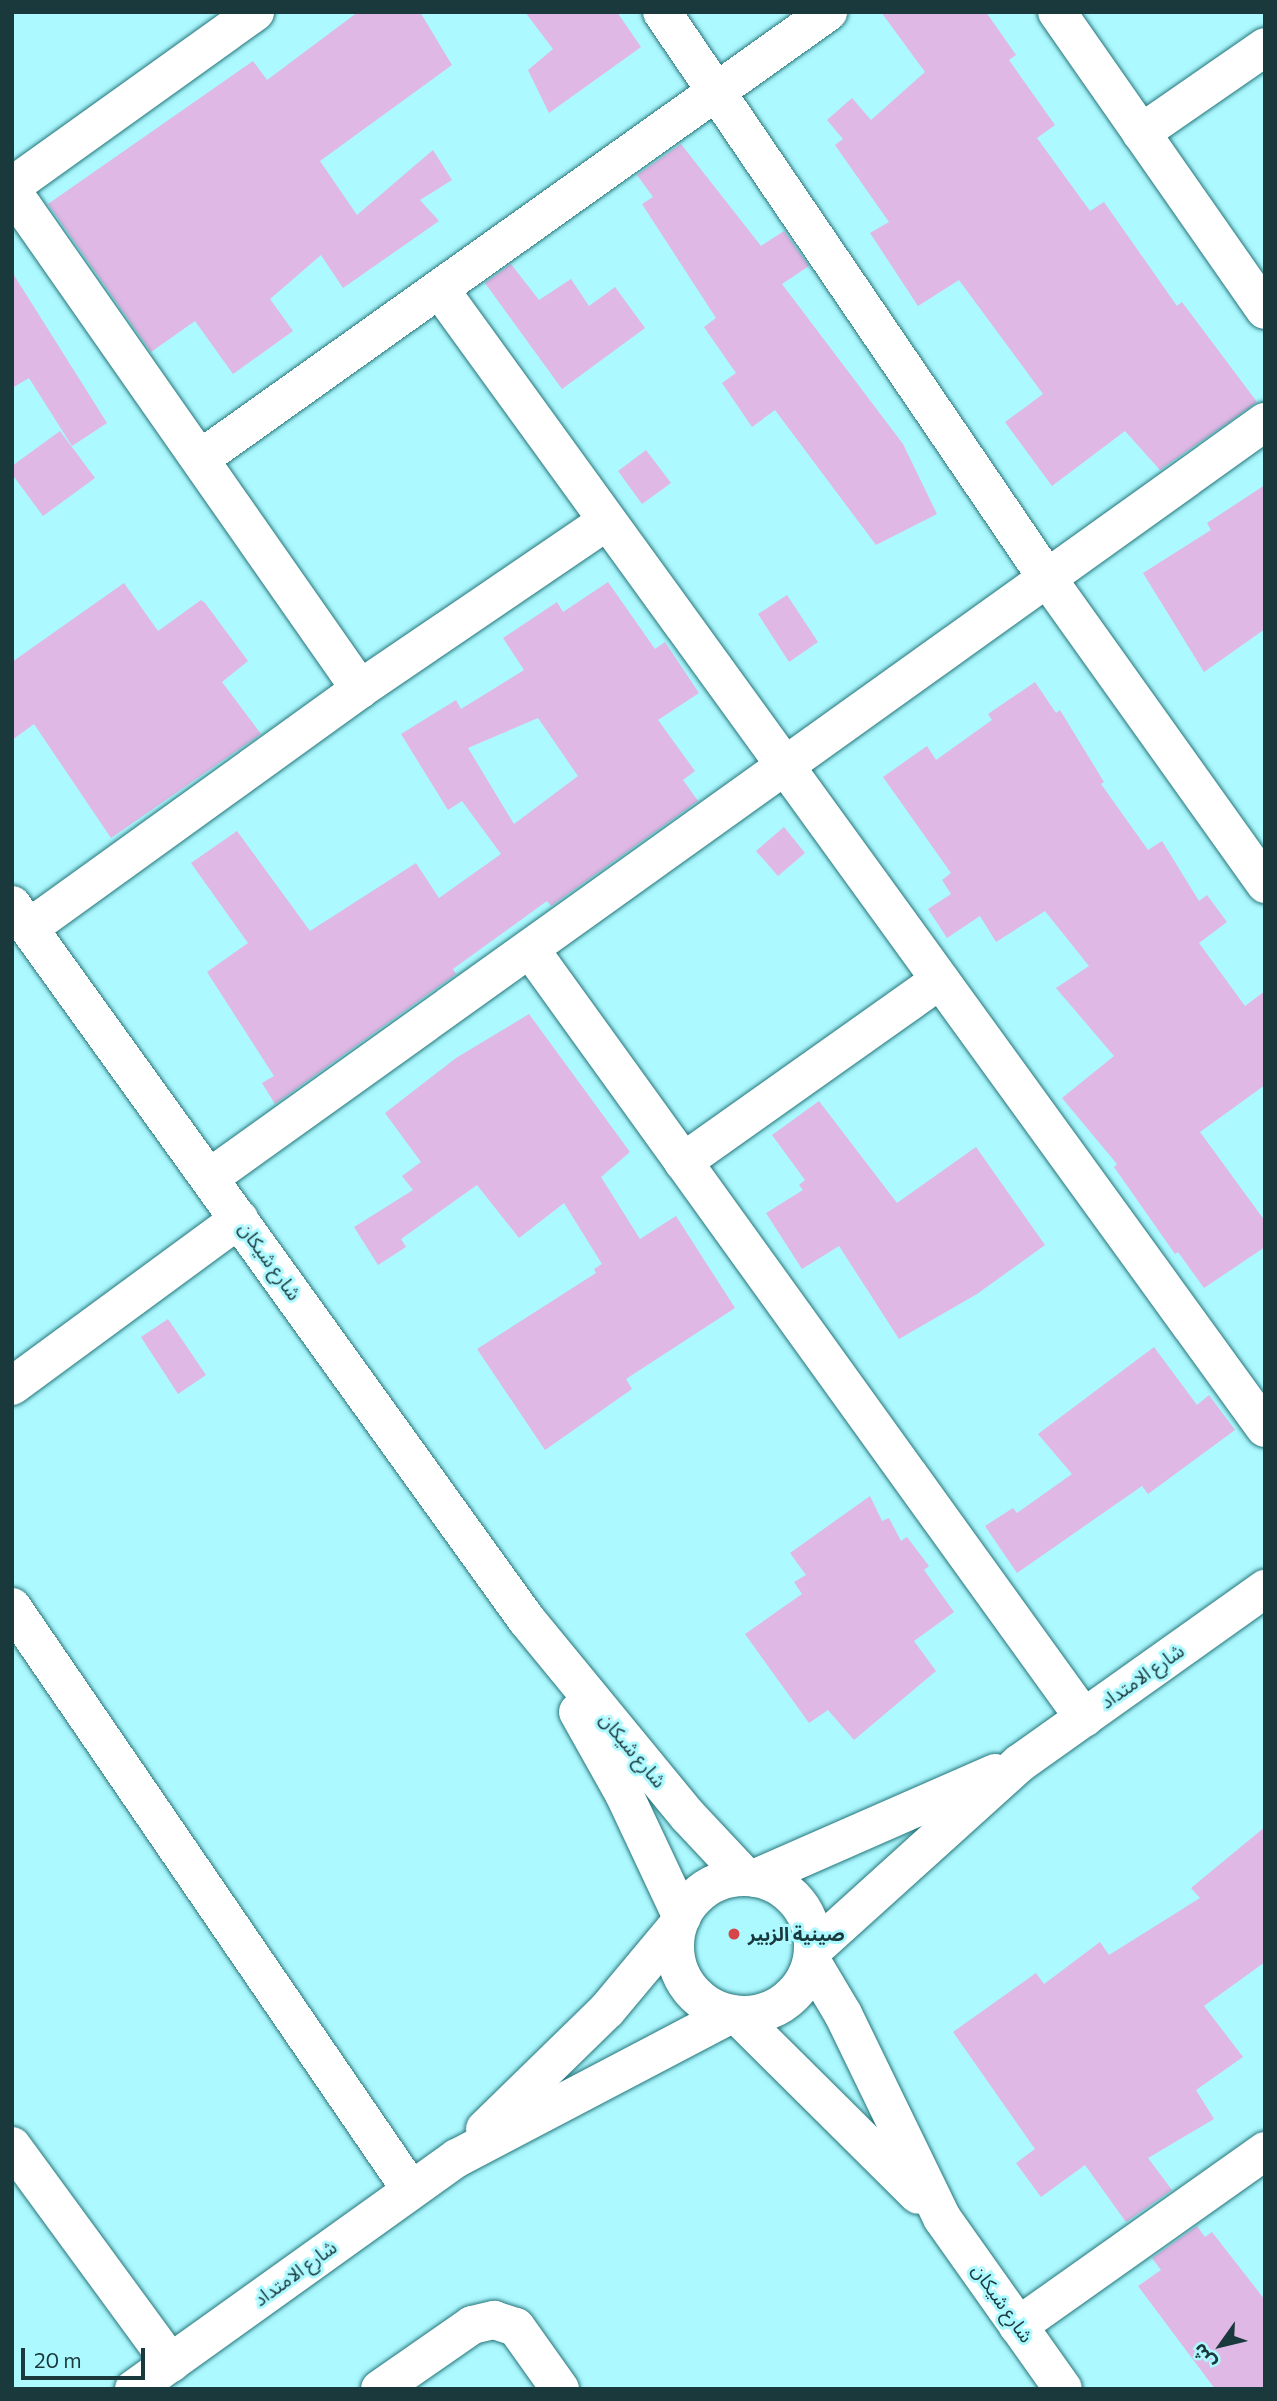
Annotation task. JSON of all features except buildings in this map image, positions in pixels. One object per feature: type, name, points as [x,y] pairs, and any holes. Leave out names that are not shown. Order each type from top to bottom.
[{"type":"street","points":[[663,12],[1047,578],[1265,884]]},
{"type":"street","points":[[200,459],[441,291],[828,12]]},
{"type":"street","points":[[1057,12],[1265,310]]},
{"type":"street","points":[[12,186],[254,13]]},
{"type":"street","points":[[1141,133],[1265,47]]},
{"type":"street","points":[[12,191],[360,689]]},
{"type":"street","points":[[441,291],[1265,1428]]},
{"type":"street","points":[[209,1178],[1265,422]]},
{"type":"street","points":[[21,917],[606,522]]},
{"type":"street","name":"شارع شيكان","points":[[21,917],[526,1619],[688,1816],[751,1877]]},
{"type":"street","points":[[530,949],[1084,1718]]},
{"type":"street","points":[[683,1162],[940,980]]},
{"type":"street","points":[[12,1386],[239,1219]]},
{"type":"street","name":"شارع الامتداد","points":[[813,1956],[1020,1763],[1265,1589]]},
{"type":"street","points":[[12,1607],[411,2190]]},
{"type":"street","name":"شارع شيكان","points":[[526,1619],[624,1794],[680,1921]]},
{"type":"street","name":"شارع الامتداد","points":[[751,1877],[1020,1763]]},
{"type":"street","points":[[751,1877],[792,1896],[811,1930],[813,1956],[793,1996],[777,2008],[734,2015],[712,2008],[685,1982],[676,1954],[680,1921],[708,1887],[751,1877]]},
{"type":"street","name":"شارع الامتداد","points":[[457,2158],[607,2010],[680,1921]]},
{"type":"street","name":"شارع شيكان","points":[[813,1956],[942,2218],[1063,2389]]},
{"type":"street","name":"شارع شيكان","points":[[734,2015],[942,2218]]},
{"type":"street","name":"شارع الامتداد","points":[[134,2389],[457,2158],[734,2015]]},
{"type":"street","points":[[12,2146],[171,2364]]},
{"type":"street","points":[[1018,2326],[1265,2151]]},
{"type":"street","points":[[380,2389],[472,2325],[494,2320],[516,2327],[560,2389]]},
{"type":"place","name":"صينية الزبير","points":[[734,1934]]}]
